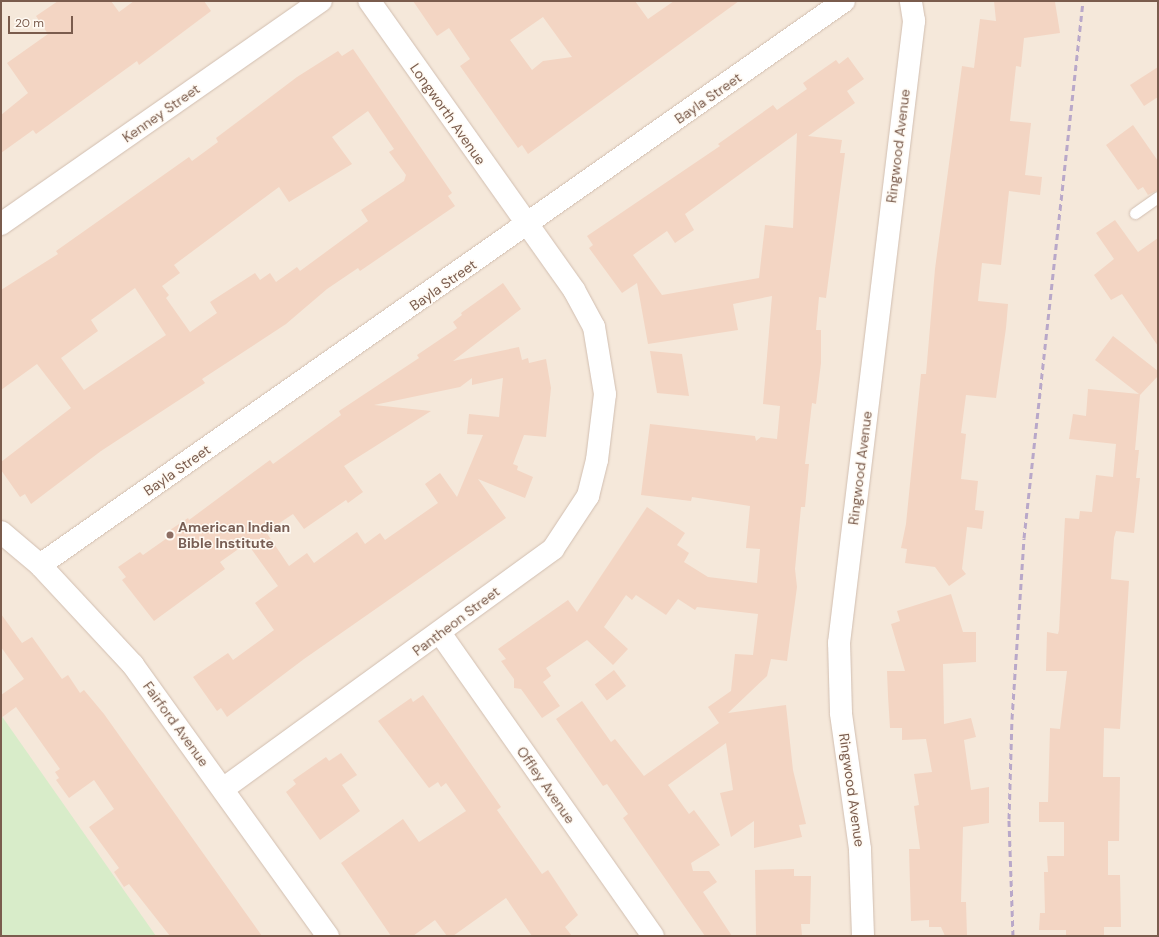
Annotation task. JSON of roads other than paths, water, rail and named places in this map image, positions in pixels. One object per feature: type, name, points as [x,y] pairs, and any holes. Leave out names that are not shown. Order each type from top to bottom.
[{"type":"street","name":"Kenney Street","points":[[1,224],[321,1]]},
{"type":"street","name":"Longworth Avenue","points":[[369,1],[527,227],[574,290],[594,327],[605,394]]},
{"type":"street","name":"Bayla Street","points":[[40,566],[527,227],[844,1]]},
{"type":"street","name":"Ringwood Avenue","points":[[863,936],[860,849],[841,713],[839,643],[914,21],[911,1]]},
{"type":"street","name":"Pantheon Street","points":[[223,789],[440,634],[553,549],[572,524],[588,496],[605,394]]},
{"type":"street","name":"Fairford Avenue","points":[[1,532],[40,566],[133,665],[328,936]]},
{"type":"street","name":"Offley Avenue","points":[[440,634],[653,936]]},
{"type":"lane","points":[[1135,213],[1158,197]]},
{"type":"railway","points":[[1013,936],[1009,819],[1012,719],[1024,538],[1083,1]]},
{"type":"place","name":"American Indian Bible Institute","points":[[170,535]]}]
